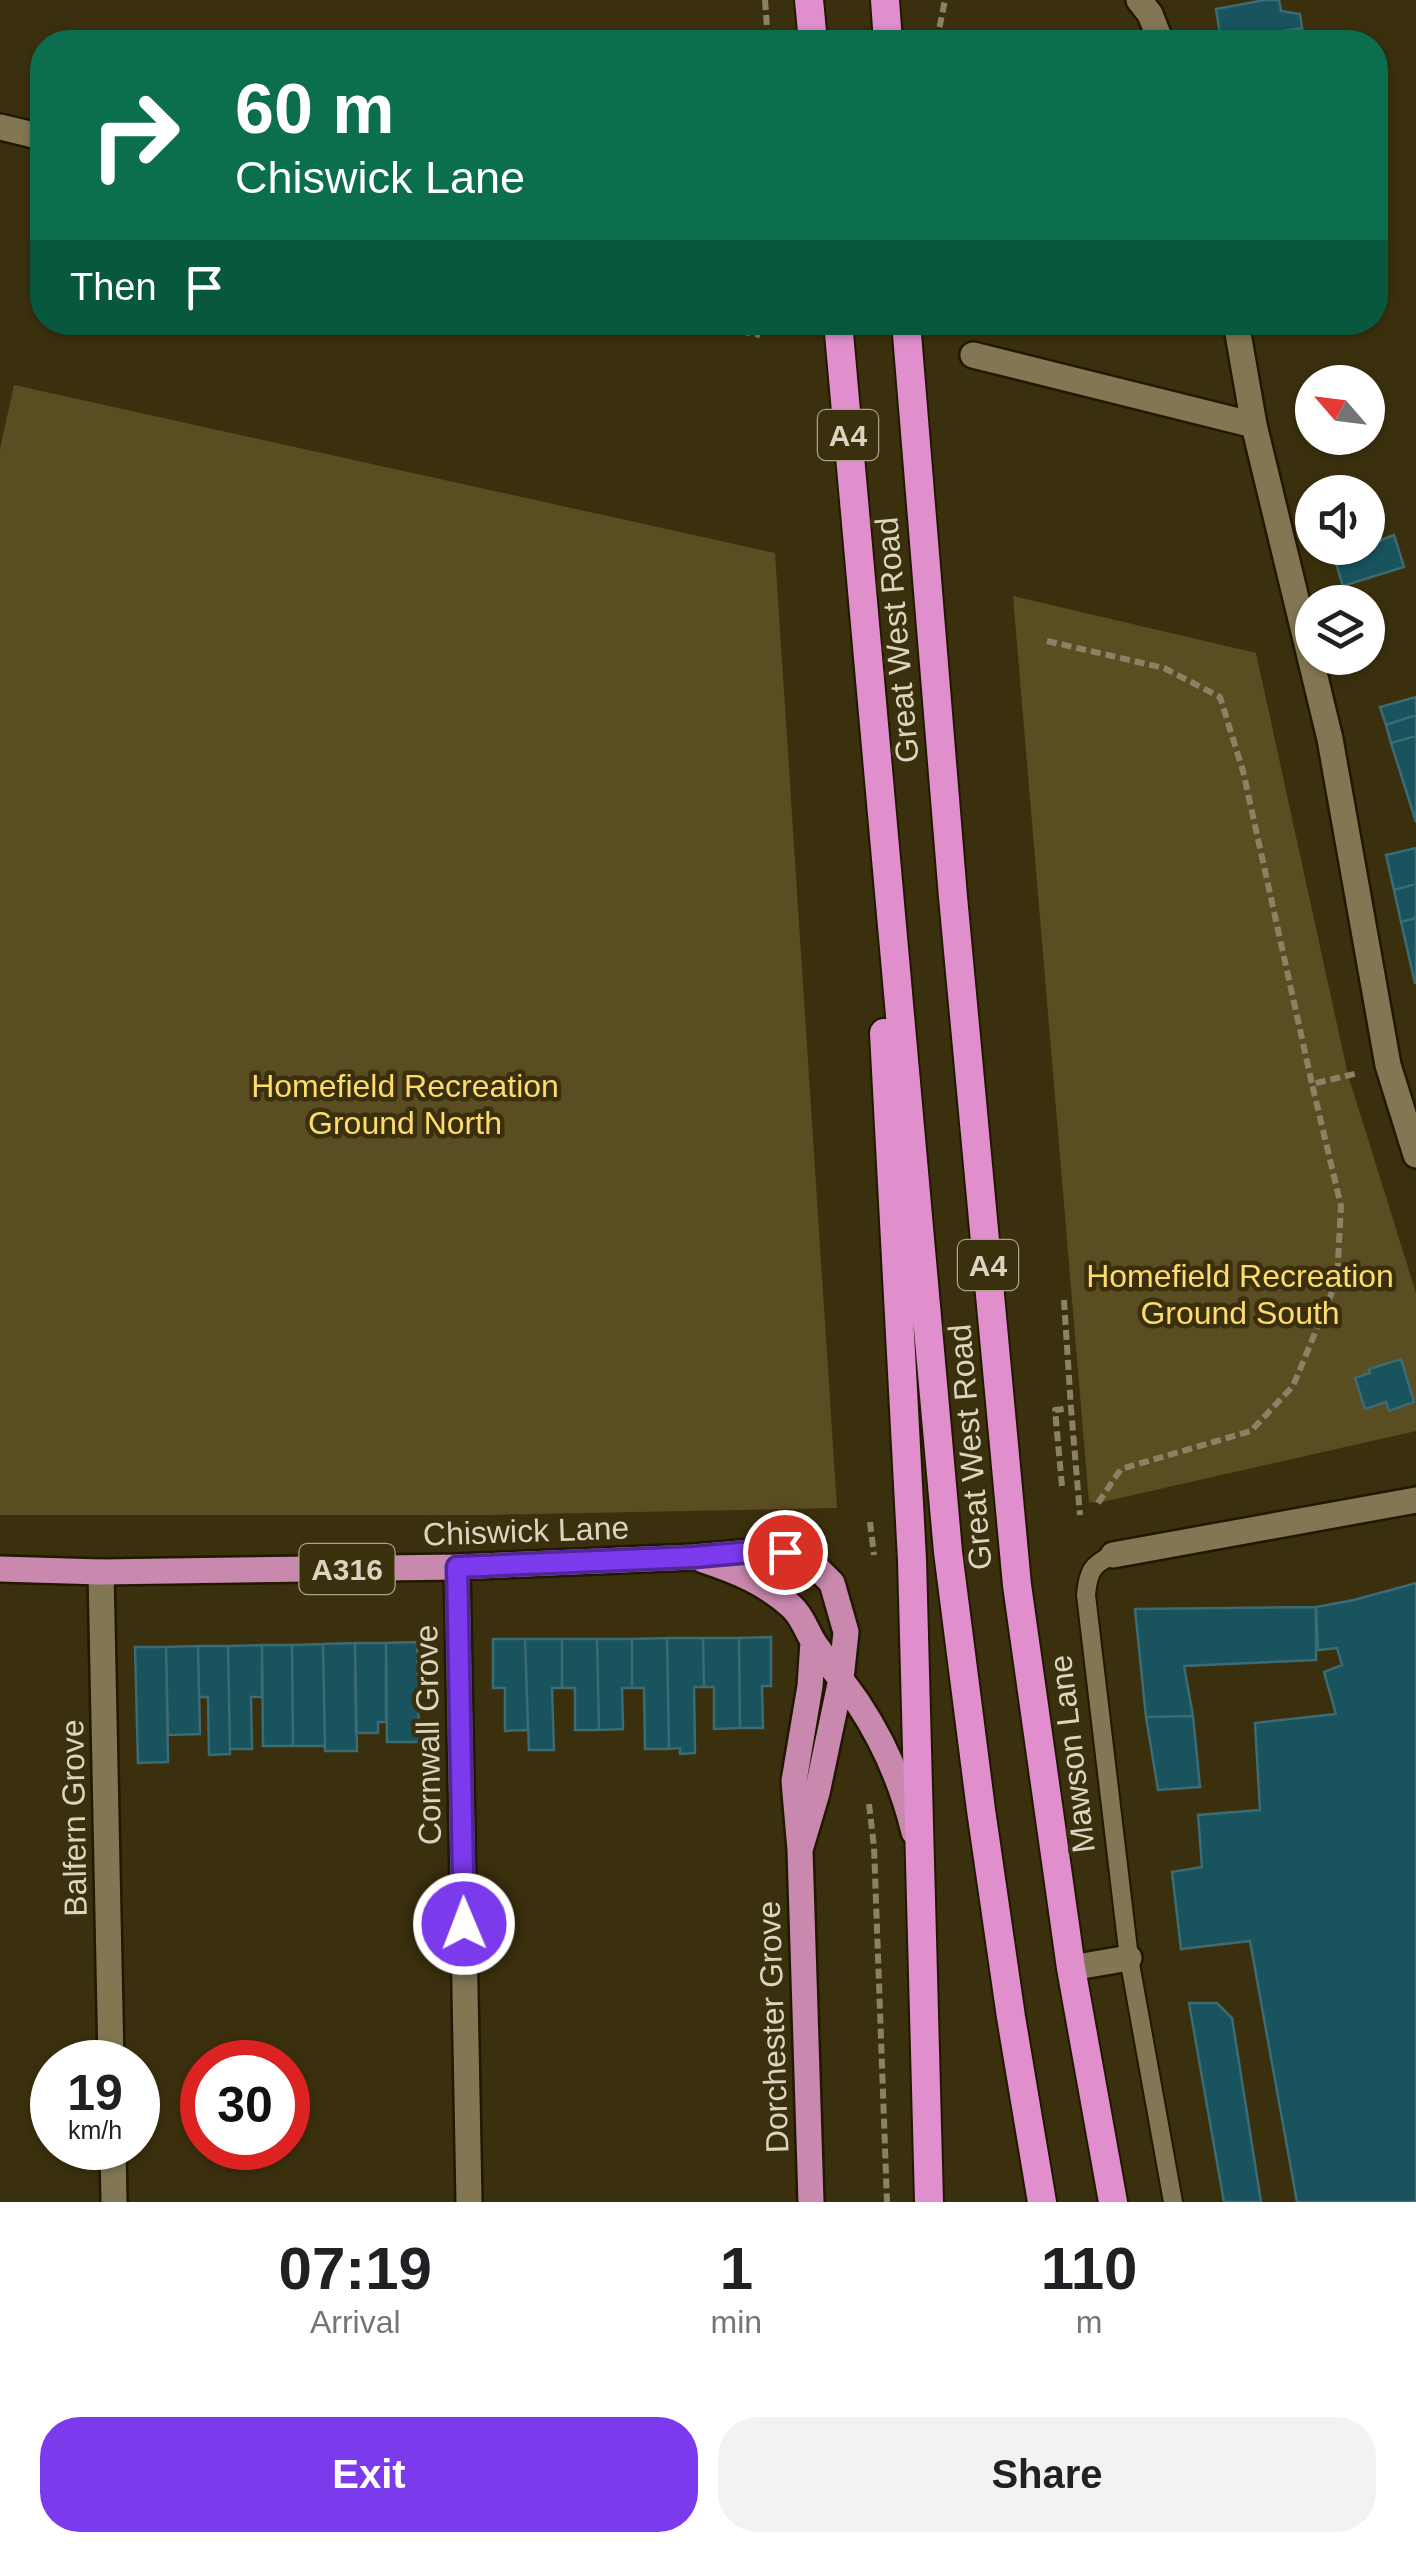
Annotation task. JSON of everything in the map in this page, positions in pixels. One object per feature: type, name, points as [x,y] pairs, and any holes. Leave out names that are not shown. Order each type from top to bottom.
[{"type":"highway","points":[[809,0],[812,30]]},
{"type":"highway","points":[[885,0],[887,30]]},
{"type":"highway","name":"Great West Road","points":[[839,335],[948,1552],[980,1810],[1042,2202]]},
{"type":"highway","name":"Great West Road","points":[[907,335],[950,858],[1018,1585],[1071,1968],[1113,2202]]},
{"type":"highway","name":"A4","points":[[858,548],[912,1560],[918,1850]]},
{"type":"highway","name":"A316","points":[[918,1850],[929,2202]]},
{"type":"main road","name":"Chiswick Lane","points":[[0,1569],[102,1572],[457,1567],[762,1551],[801,1557],[832,1583],[846,1632],[841,1678]]},
{"type":"main road","name":"Chiswick Lane","points":[[694,1557],[744,1574],[771,1590],[796,1610],[813,1642]]},
{"type":"main road","name":"A316","points":[[813,1642],[860,1706],[896,1774],[918,1850]]},
{"type":"main road","name":"Dorchester Grove","points":[[811,2202],[800,1850],[794,1782],[813,1642]]},
{"type":"main road","name":"Dorchester Grove","points":[[800,1850],[817,1793],[841,1678]]},
{"type":"street","points":[[1138,0],[1156,30]]},
{"type":"street","points":[[0,127],[30,134]]},
{"type":"street","points":[[1238,335],[1254,425],[1330,739],[1388,1065],[1416,1155]]},
{"type":"street","points":[[973,356],[1254,425]]},
{"type":"street","points":[[1113,1555],[1416,1500]]},
{"type":"street","name":"Cornwall Grove","points":[[457,1567],[469,2202]]},
{"type":"street","name":"Balfern Grove","points":[[102,1572],[111,2040]]},
{"type":"street","points":[[1071,1968],[1129,1958]]},
{"type":"street","points":[[113,2170],[114,2202]]},
{"type":"lane","name":"Mawson Lane","points":[[1113,1555],[1097,1562],[1088,1578],[1086,1594],[1129,1958],[1174,2202]]},
{"type":"path","points":[[766,0],[767,30]]},
{"type":"path","points":[[939,30],[945,0]]},
{"type":"path","points":[[756,335],[760,336]]},
{"type":"path","points":[[1047,641],[1164,668],[1220,697],[1243,771],[1341,1206],[1337,1280],[1293,1386],[1251,1431],[1122,1469],[1098,1503]]},
{"type":"path","points":[[1312,1084],[1388,1065]]},
{"type":"path","points":[[1064,1300],[1080,1515]]},
{"type":"path","points":[[1062,1486],[1055,1410],[1071,1408]]},
{"type":"path","points":[[870,1522],[875,1566]]},
{"type":"path","points":[[868,1797],[874,1847],[887,2202]]},
{"type":"green space","name":"Homefield Recreation Ground North","points":[[14,385],[775,553],[837,1508],[485,1515],[0,1515],[0,449]]},
{"type":"green space","name":"Homefield Recreation Ground South","points":[[1013,596],[1256,653],[1348,1075],[1416,1293],[1416,1431],[1089,1502]]},
{"type":"building","points":[[1279,0],[1281,11],[1300,14],[1302,28],[1219,30],[1216,9]]},
{"type":"building","points":[[1394,535],[1404,567],[1343,585],[1336,565],[1385,565],[1385,538]]},
{"type":"building","points":[[1416,697],[1416,715],[1386,725],[1380,707]]},
{"type":"building","points":[[1416,715],[1416,736],[1391,743],[1386,725]]},
{"type":"building","points":[[1416,736],[1416,822],[1391,743]]},
{"type":"building","points":[[1416,848],[1416,884],[1394,890],[1386,855]]},
{"type":"building","points":[[1416,884],[1416,918],[1401,922],[1394,890]]},
{"type":"building","points":[[1416,918],[1416,983],[1415,983],[1401,922]]},
{"type":"building","points":[[1401,1359],[1414,1402],[1389,1411],[1386,1402],[1365,1409],[1355,1378]]},
{"type":"building","points":[[1416,1583],[1416,2202],[1297,2202],[1250,1941],[1181,1949],[1172,1872],[1202,1867],[1198,1815],[1260,1810],[1255,1723],[1336,1714],[1324,1672],[1342,1665],[1337,1648],[1318,1650],[1316,1607]]},
{"type":"building","points":[[1316,1607],[1316,1660],[1184,1666],[1193,1716],[1146,1717],[1135,1609]]},
{"type":"building","points":[[771,1637],[771,1686],[762,1686],[763,1728],[740,1728],[739,1638]]},
{"type":"building","points":[[667,1638],[669,1749],[645,1749],[644,1688],[632,1688],[632,1639]]},
{"type":"building","points":[[667,1638],[703,1638],[704,1687],[694,1687],[695,1753],[680,1754],[680,1748],[669,1749]]},
{"type":"building","points":[[703,1638],[739,1638],[740,1728],[714,1729],[714,1687],[704,1687]]},
{"type":"building","points":[[493,1639],[525,1639],[528,1730],[505,1731],[505,1688],[493,1688]]},
{"type":"building","points":[[525,1639],[562,1639],[562,1688],[552,1688],[554,1750],[529,1750]]},
{"type":"building","points":[[562,1639],[597,1639],[599,1730],[575,1730],[575,1688],[562,1688]]},
{"type":"building","points":[[597,1639],[632,1639],[632,1688],[622,1688],[623,1729],[599,1730]]},
{"type":"building","points":[[417,1642],[419,1742],[387,1742],[386,1643]]},
{"type":"building","points":[[355,1643],[386,1643],[386,1722],[378,1722],[378,1733],[356,1733]]},
{"type":"building","points":[[355,1643],[357,1751],[325,1751],[323,1644]]},
{"type":"building","points":[[323,1644],[325,1746],[293,1746],[292,1645]]},
{"type":"building","points":[[262,1645],[292,1645],[293,1746],[263,1746]]},
{"type":"building","points":[[262,1645],[262,1697],[251,1697],[252,1749],[230,1749],[228,1646]]},
{"type":"building","points":[[198,1646],[228,1646],[230,1754],[209,1755],[208,1697],[199,1697]]},
{"type":"building","points":[[198,1646],[200,1734],[168,1735],[166,1647]]},
{"type":"building","points":[[135,1647],[166,1647],[168,1762],[138,1763]]},
{"type":"building","points":[[1193,1716],[1200,1787],[1158,1790],[1146,1717]]},
{"type":"building","points":[[1189,2003],[1217,2003],[1232,2018],[1261,2202],[1224,2202]]},
{"type":"route","points":[[464,1924],[457,1567],[785,1552]]}]
